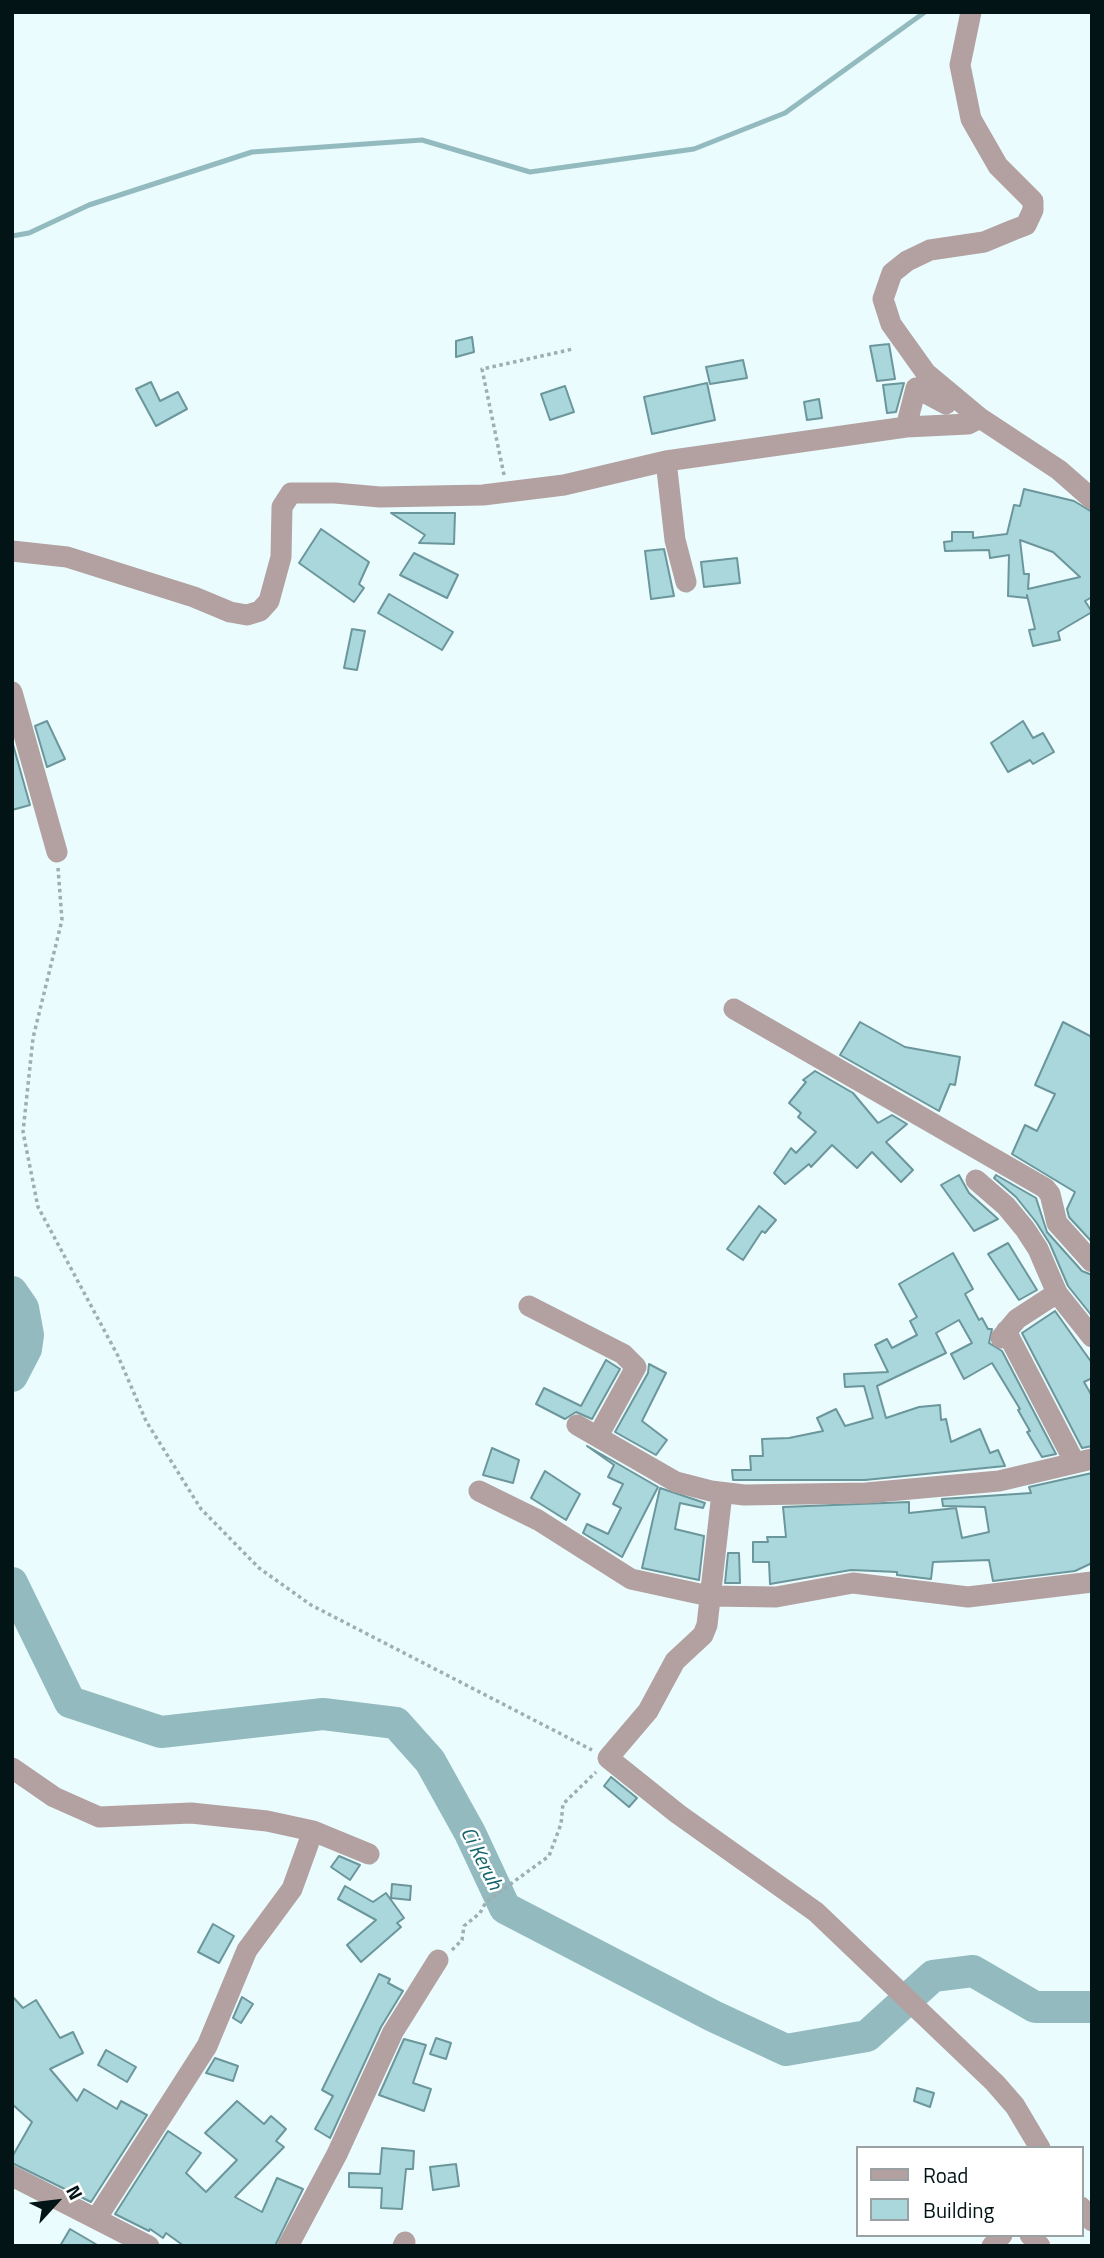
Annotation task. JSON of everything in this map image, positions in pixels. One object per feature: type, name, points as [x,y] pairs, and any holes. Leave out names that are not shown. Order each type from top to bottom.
[{"type":"street","points":[[971,12],[961,65],[971,119],[998,166],[1033,201],[1033,210],[1027,225],[1020,228],[984,242],[930,250],[907,261],[892,273],[883,299],[891,324],[926,373],[980,418],[1059,470],[1092,499]]},
{"type":"street","points":[[906,427],[917,388],[960,413],[962,418],[952,426]]},
{"type":"street","points":[[12,551],[67,557],[247,615],[260,611],[269,601],[281,557],[282,507],[291,493],[429,497],[483,495],[564,485],[666,461],[906,427],[968,424],[980,418]]},
{"type":"street","points":[[666,461],[675,540],[686,582]]},
{"type":"street","points":[[12,692],[57,852]]},
{"type":"street","points":[[734,1009],[1045,1188],[1050,1194],[1057,1223],[1092,1262]]},
{"type":"street","points":[[976,1180],[1006,1206],[1025,1229],[1038,1249],[1056,1293],[1092,1337]]},
{"type":"street","points":[[577,1425],[676,1482],[722,1493],[778,1496],[866,1493],[999,1480],[1084,1461],[1003,1334],[1017,1319],[1056,1293]]},
{"type":"street","points":[[529,1306],[614,1349],[631,1359],[636,1367],[598,1436]]},
{"type":"street","points":[[479,1491],[538,1520],[631,1579],[709,1596],[776,1597],[853,1583],[968,1597],[1092,1582]]},
{"type":"street","points":[[722,1493],[707,1625],[703,1634],[675,1661],[648,1710],[608,1758],[678,1814],[816,1912],[995,2083],[1015,2106],[1039,2146]]},
{"type":"street","points":[[12,1768],[54,1797],[99,1817],[191,1813],[267,1821],[313,1831],[369,1854]]},
{"type":"street","points":[[96,2219],[207,2046],[247,1950],[292,1889],[313,1831]]},
{"type":"street","points":[[288,2246],[337,2154],[393,2032],[438,1960]]},
{"type":"street","points":[[12,2176],[149,2246]]},
{"type":"path","points":[[508,491],[482,369],[573,349]]},
{"type":"path","points":[[57,852],[62,920],[33,1038],[23,1132],[38,1207],[118,1356],[146,1421],[201,1508],[259,1568],[311,1605],[608,1758],[563,1804],[563,1816],[549,1856],[485,1902],[480,1913],[464,1926],[462,1940],[438,1960]]},
{"type":"building","points":[[472,337],[474,352],[456,357],[456,341]]},
{"type":"building","points":[[889,344],[895,379],[877,381],[870,346]]},
{"type":"building","points":[[743,360],[747,378],[710,384],[706,367]]},
{"type":"building","points":[[151,382],[160,401],[178,392],[187,409],[156,426],[136,389]]},
{"type":"building","points":[[707,383],[715,420],[652,434],[644,397]]},
{"type":"building","points":[[904,383],[896,412],[887,413],[883,385]]},
{"type":"building","points":[[565,386],[574,412],[550,420],[541,394]]},
{"type":"building","points":[[819,399],[822,418],[807,420],[804,402]]},
{"type":"building","points":[[1024,489],[1074,501],[1092,512],[1092,597],[1085,601],[1092,612],[1058,632],[1060,640],[1033,646],[1029,630],[1035,629],[1027,595],[1027,598],[1008,596],[1009,555],[990,558],[989,550],[945,551],[944,542],[952,541],[952,532],[973,532],[973,538],[1007,534],[1014,505],[1020,506]],"holes":[[[1020,540],[1053,552],[1080,577],[1028,589],[1029,574],[1024,574]]]},
{"type":"building","points":[[391,513],[455,513],[454,544],[419,543],[425,535]]},
{"type":"building","points":[[321,529],[369,562],[359,584],[364,588],[354,602],[299,563]]},
{"type":"building","points":[[664,549],[674,596],[651,599],[645,551]]},
{"type":"building","points":[[414,553],[458,575],[447,598],[400,575]]},
{"type":"building","points":[[737,558],[740,583],[704,587],[701,562]]},
{"type":"building","points":[[389,594],[453,632],[442,650],[378,613]]},
{"type":"building","points":[[352,629],[365,631],[357,670],[344,668]]},
{"type":"building","points":[[47,721],[65,759],[47,767],[35,726]]},
{"type":"building","points":[[1023,721],[1033,738],[1043,733],[1054,752],[1033,764],[1030,760],[1008,772],[991,743]]},
{"type":"building","points":[[12,741],[30,805],[12,810]]},
{"type":"building","points":[[860,1022],[905,1047],[960,1057],[955,1085],[950,1084],[939,1111],[840,1055]]},
{"type":"building","points":[[1063,1022],[1092,1037],[1092,1242],[1069,1217],[1067,1209],[1075,1192],[1012,1154],[1025,1125],[1037,1131],[1055,1094],[1035,1085]]},
{"type":"building","points":[[815,1071],[853,1093],[878,1123],[892,1115],[907,1124],[886,1142],[913,1170],[901,1182],[872,1152],[857,1168],[832,1145],[811,1167],[809,1164],[785,1184],[774,1173],[791,1148],[796,1153],[816,1132],[798,1117],[801,1113],[789,1103],[806,1082],[803,1080]]},
{"type":"building","points":[[959,1175],[969,1193],[998,1219],[974,1231],[941,1185]]},
{"type":"building","points":[[996,1175],[1036,1198],[1047,1232],[1082,1271],[1092,1275],[1092,1316],[1068,1286],[1050,1244],[1036,1222],[1016,1197],[994,1178]]},
{"type":"building","points":[[759,1206],[776,1220],[765,1233],[762,1231],[743,1260],[727,1249]]},
{"type":"building","points":[[1008,1243],[1037,1290],[1019,1300],[988,1254]]},
{"type":"building","points":[[953,1253],[973,1289],[965,1294],[979,1320],[982,1318],[988,1329],[992,1329],[989,1343],[1002,1351],[1056,1454],[1042,1457],[1027,1432],[1030,1431],[1018,1410],[1020,1409],[992,1363],[964,1379],[951,1354],[972,1343],[959,1320],[936,1333],[946,1353],[877,1386],[886,1418],[919,1407],[940,1405],[941,1420],[946,1419],[951,1442],[980,1429],[990,1453],[998,1450],[1005,1466],[865,1480],[733,1480],[732,1470],[751,1470],[750,1456],[763,1456],[762,1439],[789,1438],[823,1431],[817,1418],[836,1409],[845,1426],[873,1418],[864,1386],[845,1387],[844,1374],[888,1372],[875,1345],[887,1339],[892,1348],[917,1335],[910,1321],[917,1317],[899,1284]]},
{"type":"building","points":[[1055,1311],[1092,1363],[1092,1378],[1084,1382],[1092,1396],[1092,1446],[1082,1448],[1022,1333]]},
{"type":"building","points":[[606,1360],[620,1369],[592,1419],[576,1412],[565,1419],[536,1404],[544,1388],[581,1406]]},
{"type":"building","points":[[649,1364],[666,1373],[642,1421],[667,1440],[656,1455],[615,1432],[648,1373]]},
{"type":"building","points":[[587,1446],[658,1487],[622,1557],[583,1533],[587,1524],[608,1534],[621,1508],[613,1504],[623,1484],[608,1477],[614,1465]]},
{"type":"building","points":[[492,1448],[519,1460],[513,1483],[483,1475]]},
{"type":"building","points":[[545,1471],[580,1494],[566,1520],[531,1498]]},
{"type":"building","points":[[1092,1473],[1092,1563],[1075,1571],[993,1581],[989,1560],[933,1562],[931,1579],[897,1575],[897,1572],[851,1570],[770,1584],[769,1562],[753,1562],[753,1542],[768,1542],[767,1537],[786,1537],[783,1507],[909,1502],[909,1513],[956,1508],[962,1538],[989,1532],[985,1507],[943,1506],[942,1499],[1031,1493],[1029,1487]]},
{"type":"building","points":[[660,1488],[705,1503],[703,1508],[680,1503],[675,1529],[704,1536],[699,1580],[642,1568]]},
{"type":"building","points":[[728,1553],[739,1553],[740,1583],[725,1583]]},
{"type":"building","points":[[611,1777],[637,1798],[629,1807],[604,1786]]},
{"type":"building","points":[[339,1856],[360,1865],[350,1880],[331,1867]]},
{"type":"building","points":[[392,1884],[411,1886],[410,1900],[391,1898]]},
{"type":"building","points":[[345,1886],[373,1902],[386,1893],[404,1918],[397,1923],[401,1927],[361,1962],[347,1945],[376,1920],[338,1899]]},
{"type":"building","points":[[213,1924],[234,1936],[219,1963],[198,1952]]},
{"type":"building","points":[[379,1974],[390,1979],[388,1983],[403,1991],[381,2027],[330,2138],[315,2129],[333,2096],[322,2090]]},
{"type":"building","points":[[12,1996],[23,2008],[36,2000],[60,2038],[73,2032],[83,2053],[50,2069],[77,2101],[84,2089],[117,2109],[121,2101],[147,2115],[91,2202],[12,2163],[12,2157],[32,2122],[12,2104]]},
{"type":"building","points":[[242,1997],[253,2004],[241,2023],[233,2018]]},
{"type":"building","points":[[436,2038],[451,2043],[446,2059],[430,2054]]},
{"type":"building","points":[[404,2039],[426,2045],[413,2083],[431,2089],[424,2111],[379,2095]]},
{"type":"building","points":[[106,2050],[136,2067],[127,2082],[98,2065]]},
{"type":"building","points":[[215,2058],[238,2066],[233,2081],[206,2073]]},
{"type":"building","points":[[917,2088],[934,2093],[930,2107],[914,2101]]},
{"type":"building","points":[[237,2101],[264,2124],[271,2116],[286,2129],[276,2141],[284,2147],[235,2197],[262,2212],[277,2178],[303,2189],[275,2246],[184,2246],[166,2233],[163,2238],[150,2229],[149,2231],[115,2214],[168,2131],[201,2153],[186,2173],[206,2192],[237,2160],[205,2133]]},
{"type":"building","points":[[382,2148],[414,2151],[413,2169],[406,2169],[402,2209],[381,2208],[382,2188],[349,2187],[349,2173],[380,2174]]},
{"type":"building","points":[[456,2164],[459,2186],[433,2190],[430,2167]]},
{"type":"building","points":[[70,2229],[99,2246],[60,2246]]},
{"type":"waterway","points":[[12,236],[29,233],[89,205],[252,152],[422,140],[530,172],[694,149],[785,113],[925,12]]},
{"type":"waterway","name":"Ci Keruh","points":[[12,1292],[23,1308],[28,1335],[26,1349],[12,1376]]},
{"type":"waterway","name":"Ci Keruh","points":[[12,1583],[70,1702],[161,1732],[323,1714],[396,1723],[430,1761],[470,1833],[505,1908],[713,2016],[786,2050],[867,2036],[933,1976],[973,1971],[1035,2007],[1092,2007]]}]
